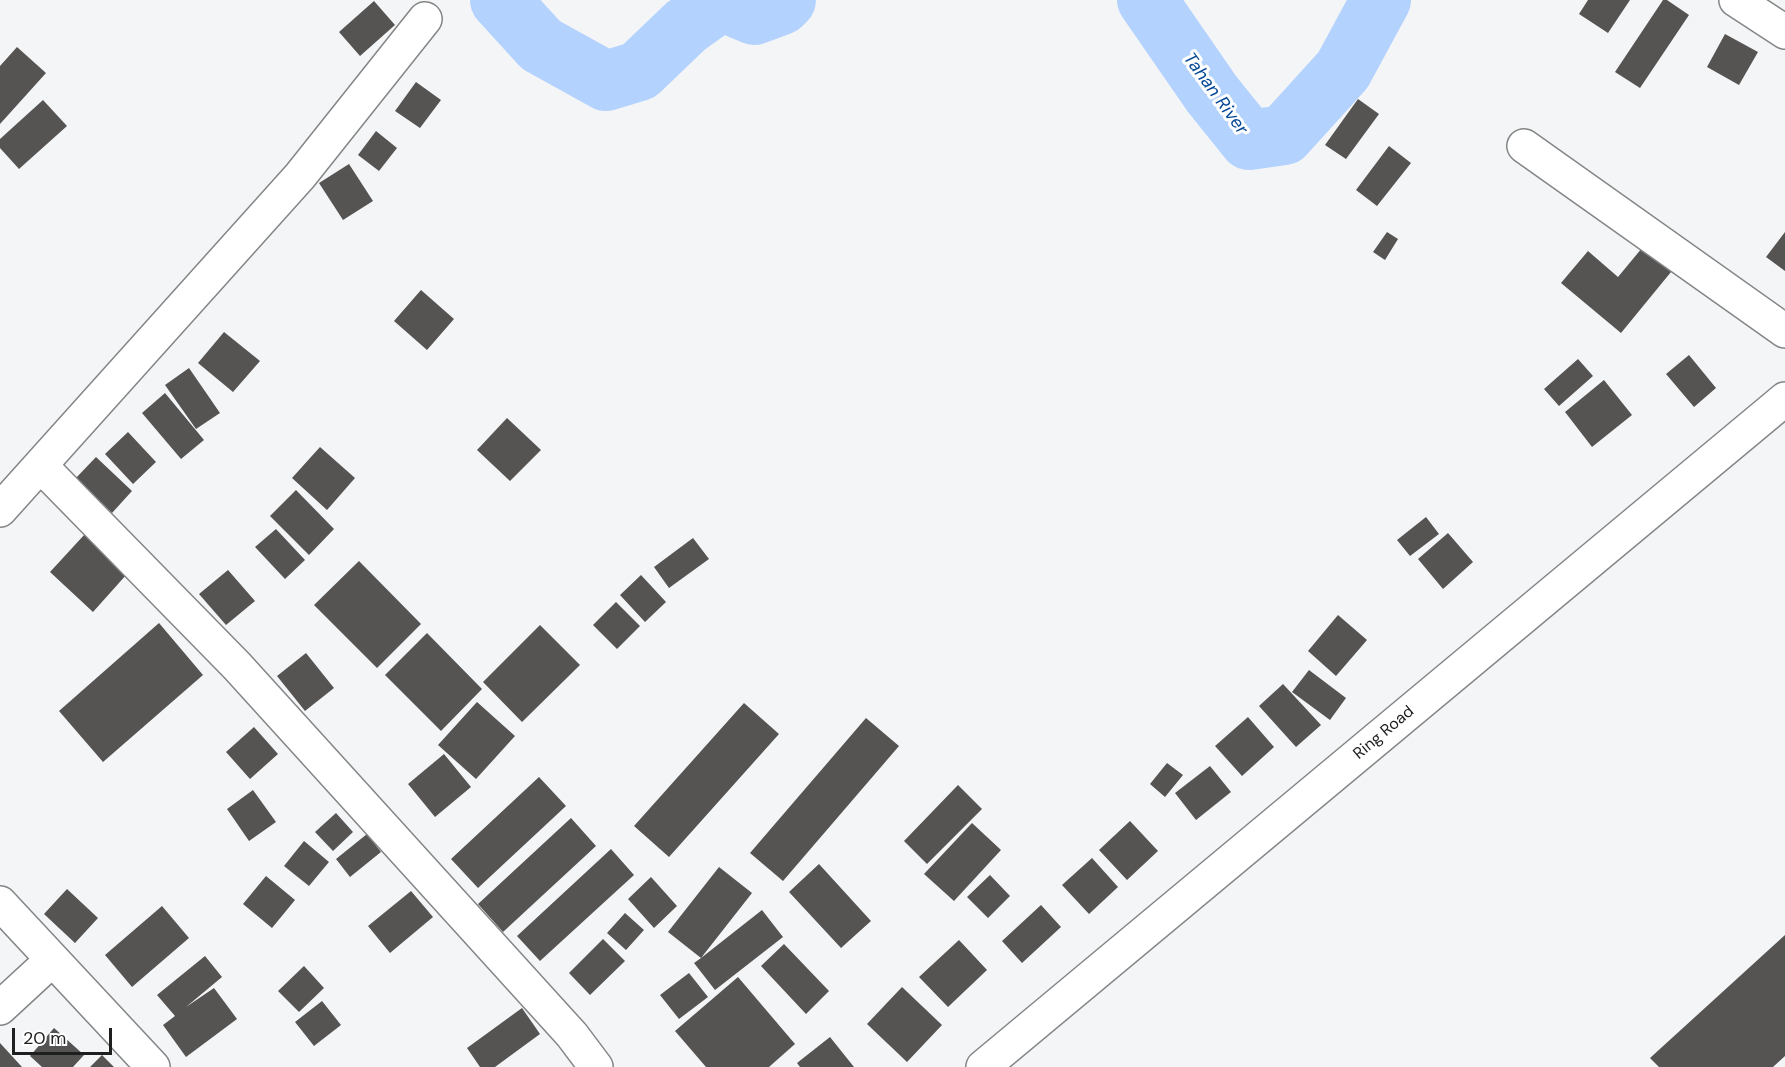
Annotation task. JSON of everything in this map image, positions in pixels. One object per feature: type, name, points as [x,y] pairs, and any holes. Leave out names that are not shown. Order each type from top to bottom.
[{"type":"street","points":[[1736,0],[1785,32]]},
{"type":"street","points":[[0,510],[300,176],[425,19]]},
{"type":"street","points":[[1524,146],[1785,331]]},
{"type":"street","name":"Ring Road","points":[[983,1067],[1785,399]]},
{"type":"street","points":[[40,466],[237,666],[572,1035],[596,1067]]},
{"type":"street","points":[[0,903],[153,1067]]},
{"type":"street","points":[[0,1008],[52,960]]},
{"type":"building","points":[[1588,0],[1630,0],[1608,33],[1579,14]]},
{"type":"building","points":[[1663,0],[1667,0],[1689,15],[1640,88],[1615,72]]},
{"type":"building","points":[[374,1],[395,25],[360,56],[339,32]]},
{"type":"building","points":[[1725,34],[1758,52],[1739,85],[1707,67]]},
{"type":"building","points":[[17,47],[46,73],[0,124],[0,66]]},
{"type":"building","points":[[416,82],[441,100],[420,128],[395,111]]},
{"type":"building","points":[[1358,99],[1379,114],[1346,159],[1325,145]]},
{"type":"building","points":[[43,100],[67,126],[19,169],[0,148],[0,139]]},
{"type":"building","points":[[376,131],[397,148],[379,171],[358,155]]},
{"type":"building","points":[[1389,146],[1411,163],[1377,206],[1356,190]]},
{"type":"building","points":[[349,164],[373,201],[343,220],[319,183]]},
{"type":"building","points":[[1387,232],[1398,239],[1385,260],[1373,252]]},
{"type":"building","points":[[1785,232],[1785,271],[1766,257]]},
{"type":"building","points":[[1642,248],[1671,272],[1621,333],[1561,283],[1588,251],[1618,277]]},
{"type":"building","points":[[421,290],[454,319],[427,350],[394,321]]},
{"type":"building","points":[[224,332],[260,361],[233,392],[198,363]]},
{"type":"building","points":[[1689,355],[1716,388],[1694,407],[1666,374]]},
{"type":"building","points":[[1578,359],[1593,376],[1559,406],[1544,389]]},
{"type":"building","points":[[189,368],[220,413],[196,429],[165,385]]},
{"type":"building","points":[[1604,380],[1632,415],[1592,447],[1565,412]]},
{"type":"building","points":[[165,393],[204,440],[181,459],[142,413]]},
{"type":"building","points":[[507,418],[541,450],[510,481],[477,450]]},
{"type":"building","points":[[128,432],[156,462],[133,484],[105,454]]},
{"type":"building","points":[[320,447],[355,478],[327,510],[292,478]]},
{"type":"building","points":[[96,457],[132,491],[112,513],[76,478]]},
{"type":"building","points":[[296,490],[334,529],[309,555],[270,516]]},
{"type":"building","points":[[1426,517],[1439,534],[1410,556],[1397,540]]},
{"type":"building","points":[[276,529],[305,560],[285,579],[255,547]]},
{"type":"building","points":[[1448,533],[1473,562],[1443,589],[1418,559]]},
{"type":"building","points":[[85,534],[127,574],[93,612],[50,572]]},
{"type":"building","points":[[693,538],[709,559],[669,588],[654,567]]},
{"type":"building","points":[[359,561],[421,624],[377,668],[314,605]]},
{"type":"building","points":[[228,570],[255,601],[226,625],[199,594]]},
{"type":"building","points":[[641,575],[666,602],[645,622],[620,595]]},
{"type":"building","points":[[616,602],[640,626],[617,649],[593,625]]},
{"type":"building","points":[[1338,615],[1367,640],[1336,676],[1308,651]]},
{"type":"building","points":[[159,623],[203,675],[103,762],[59,711]]},
{"type":"building","points":[[540,625],[580,665],[522,722],[483,682]]},
{"type":"building","points":[[427,633],[482,689],[441,731],[385,675]]},
{"type":"building","points":[[306,653],[334,688],[305,711],[277,676]]},
{"type":"building","points":[[1309,670],[1346,698],[1330,720],[1292,692]]},
{"type":"building","points":[[1283,684],[1321,725],[1296,747],[1259,706]]},
{"type":"building","points":[[477,702],[515,736],[476,779],[438,745]]},
{"type":"building","points":[[744,703],[779,734],[669,857],[634,826]]},
{"type":"building","points":[[1248,717],[1274,747],[1242,776],[1215,746]]},
{"type":"building","points":[[866,718],[899,746],[783,881],[750,853]]},
{"type":"building","points":[[254,727],[278,754],[250,779],[226,752]]},
{"type":"building","points":[[444,754],[471,787],[435,817],[408,784]]},
{"type":"building","points":[[1167,763],[1183,775],[1165,797],[1150,784]]},
{"type":"building","points":[[1210,766],[1231,792],[1196,820],[1175,793]]},
{"type":"building","points":[[539,777],[566,806],[478,888],[451,859]]},
{"type":"building","points":[[958,785],[982,809],[927,864],[904,841]]},
{"type":"building","points":[[253,790],[276,822],[249,841],[227,809]]},
{"type":"building","points":[[336,813],[353,832],[333,851],[315,832]]},
{"type":"building","points":[[571,818],[596,846],[503,932],[478,904]]},
{"type":"building","points":[[1130,821],[1158,851],[1127,880],[1099,850]]},
{"type":"building","points":[[972,823],[1001,850],[954,901],[924,874]]},
{"type":"building","points":[[367,834],[381,852],[350,877],[336,859]]},
{"type":"building","points":[[304,841],[329,862],[309,886],[284,866]]},
{"type":"building","points":[[611,849],[634,875],[540,961],[517,936]]},
{"type":"building","points":[[1092,858],[1118,887],[1089,914],[1062,885]]},
{"type":"building","points":[[819,864],[871,921],[841,948],[789,892]]},
{"type":"building","points":[[719,867],[752,893],[701,958],[668,932]]},
{"type":"building","points":[[990,875],[1010,896],[988,918],[967,897]]},
{"type":"building","points":[[266,876],[295,900],[272,928],[243,904]]},
{"type":"building","points":[[651,877],[677,906],[654,928],[628,899]]},
{"type":"building","points":[[67,889],[98,918],[75,943],[44,914]]},
{"type":"building","points":[[411,891],[433,917],[390,953],[368,926]]},
{"type":"building","points":[[1041,905],[1061,927],[1022,963],[1002,941]]},
{"type":"building","points":[[162,906],[189,938],[132,987],[105,955]]},
{"type":"building","points":[[762,910],[783,937],[715,990],[694,963]]},
{"type":"building","points":[[625,913],[644,930],[626,950],[607,933]]},
{"type":"building","points":[[1785,935],[1785,1056],[1773,1067],[1659,1067],[1650,1058]]},
{"type":"building","points":[[603,939],[625,961],[590,995],[569,973]]},
{"type":"building","points":[[959,940],[987,970],[948,1007],[919,977]]},
{"type":"building","points":[[784,944],[829,991],[806,1014],[761,966]]},
{"type":"building","points":[[205,956],[222,977],[186,1007],[214,988],[237,1019],[186,1057],[163,1025],[175,1016],[157,995]]},
{"type":"building","points":[[304,966],[324,988],[299,1012],[278,991]]},
{"type":"building","points":[[689,973],[708,997],[679,1019],[660,995]]},
{"type":"building","points":[[738,977],[795,1044],[769,1067],[706,1067],[675,1031]]},
{"type":"building","points":[[902,987],[942,1025],[907,1062],[867,1024]]},
{"type":"building","points":[[322,1001],[341,1025],[314,1046],[295,1022]]},
{"type":"building","points":[[522,1008],[540,1034],[495,1067],[480,1067],[467,1048]]},
{"type":"building","points":[[54,1028],[84,1055],[73,1067],[42,1067],[30,1056]]},
{"type":"building","points":[[830,1037],[854,1067],[800,1067],[797,1063]]},
{"type":"building","points":[[0,1043],[22,1067],[0,1067]]},
{"type":"building","points":[[102,1055],[114,1067],[90,1067]]},
{"type":"waterway","name":"Tahan River","points":[[500,0],[541,45],[606,81],[639,71],[686,26],[721,1],[754,15],[781,5],[786,0]]},
{"type":"waterway","name":"Tahan River","points":[[1147,0],[1212,94],[1249,140],[1284,135],[1343,70],[1381,0]]}]
